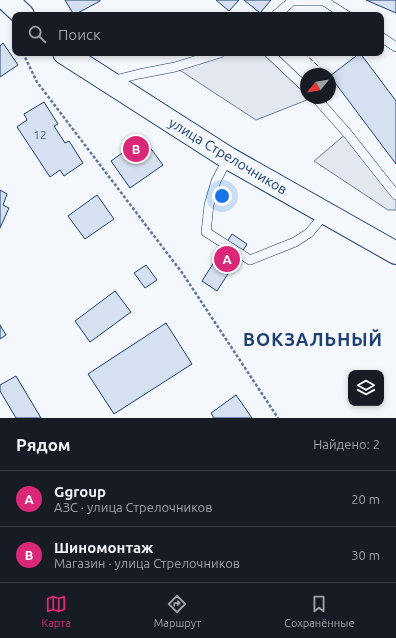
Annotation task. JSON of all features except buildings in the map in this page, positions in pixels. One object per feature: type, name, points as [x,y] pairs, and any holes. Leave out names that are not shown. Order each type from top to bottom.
[{"type":"main road","points":[[7,0],[20,12]]},
{"type":"main road","name":"улица Стрелочников","points":[[69,56],[228,158],[396,253]]},
{"type":"lane","points":[[279,12],[292,0],[324,1],[341,12]]},
{"type":"lane","points":[[384,39],[396,47]]},
{"type":"lane","points":[[108,82],[175,67],[210,56]]},
{"type":"lane","points":[[272,56],[300,82]]},
{"type":"lane","points":[[321,104],[347,133],[396,195]]},
{"type":"lane","points":[[228,158],[216,181],[210,205],[206,232],[250,260],[295,242],[309,233],[325,214]]},
{"type":"path","points":[[24,56],[37,82],[184,274],[278,418]]},
{"type":"shaded area","points":[[210,56],[272,56],[300,82],[300,103],[256,120],[175,67]]},
{"type":"shaded area","points":[[347,133],[396,195],[396,210],[388,210],[314,161]]},
{"type":"fence","points":[[307,56],[320,68]]},
{"type":"place","name":"Шиномонтаж","points":[[136,149]]},
{"type":"place","name":"Ggroup","points":[[227,259]]},
{"type":"district","name":"ВОКЗАЛЬНЫЙ","points":[[313,339]]}]
